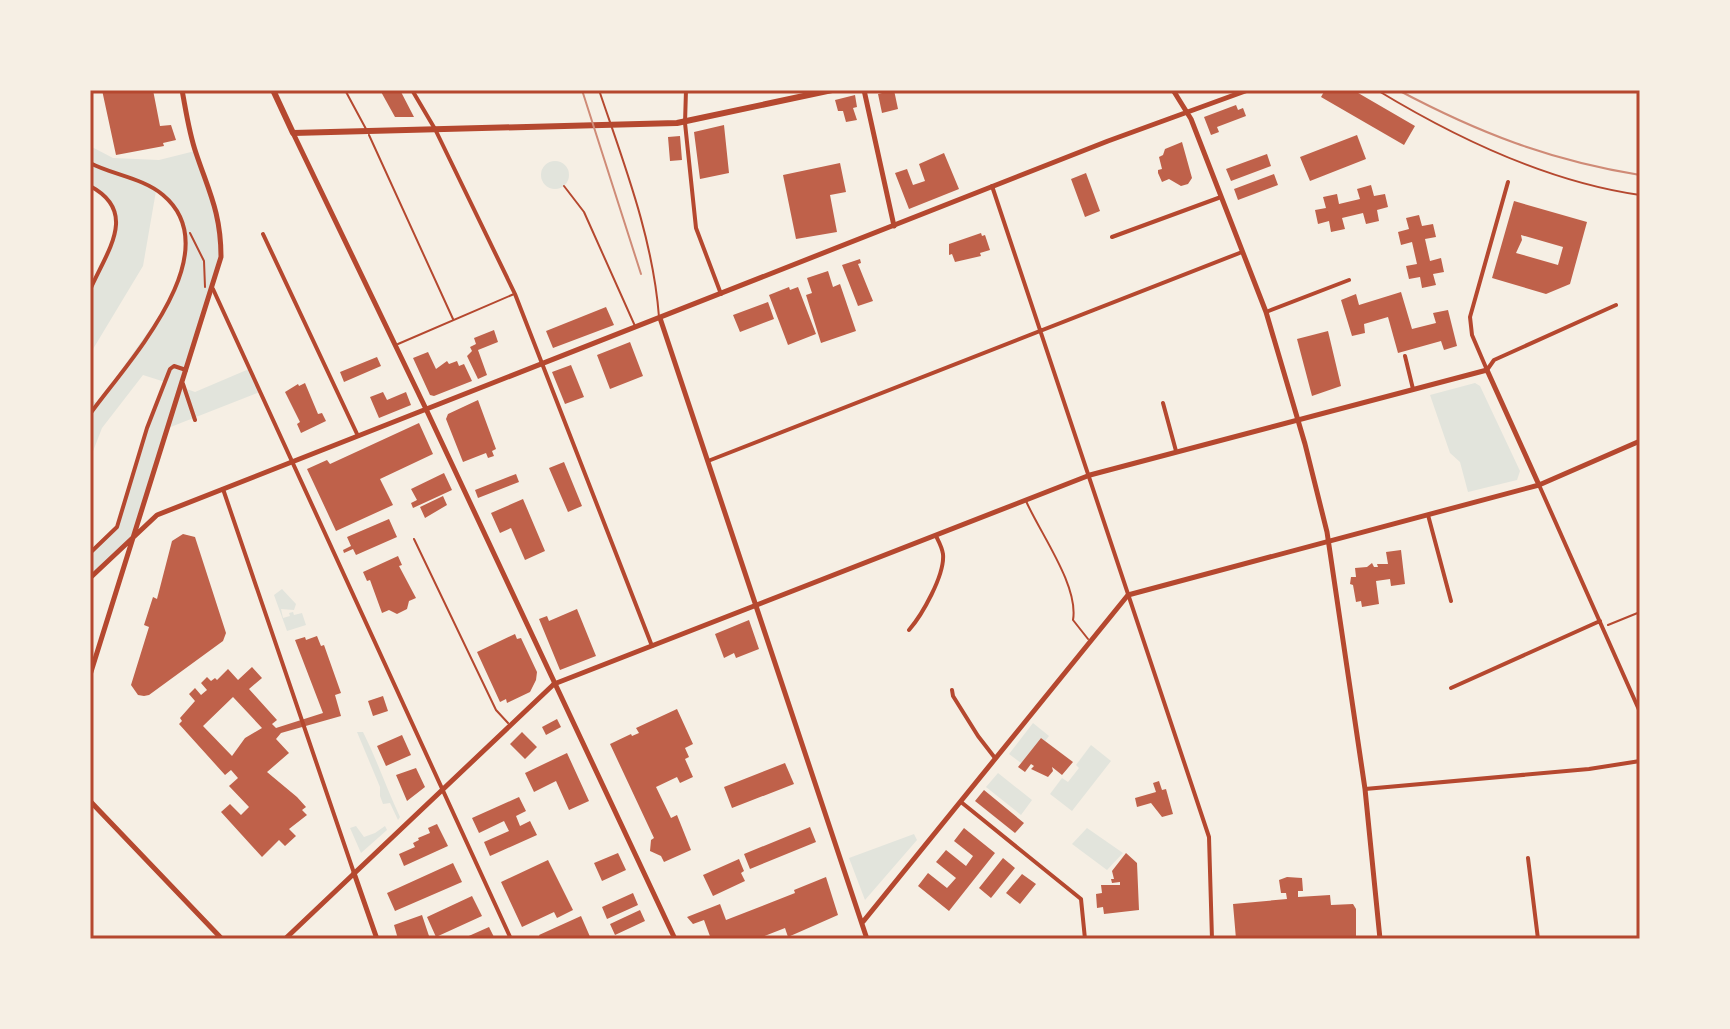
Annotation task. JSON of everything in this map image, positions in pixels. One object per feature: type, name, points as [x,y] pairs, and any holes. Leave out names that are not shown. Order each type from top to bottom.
[{"type":"main road","points":[[90,675],[221,257],[221,231],[216,206],[195,151],[182,90]]},
{"type":"main road","points":[[273,90],[675,939]]},
{"type":"main road","points":[[293,133],[685,123],[832,90]]},
{"type":"main road","points":[[864,90],[895,226]]},
{"type":"main road","points":[[1173,90],[1188,111],[1266,312],[1329,542],[1365,789],[1380,939]]},
{"type":"main road","points":[[90,578],[157,515],[992,186],[1248,90]]},
{"type":"main road","points":[[660,318],[867,939]]},
{"type":"main road","points":[[285,939],[554,684],[1090,475],[1487,370],[1539,485]]},
{"type":"main road","points":[[862,923],[1128,595],[1539,485],[1640,441]]},
{"type":"main road","points":[[90,801],[222,939]]},
{"type":"main road","points":[[354,873],[377,939]]},
{"type":"street","points":[[412,90],[435,129],[515,294],[652,646]]},
{"type":"street","points":[[686,90],[685,123],[696,228],[721,294]]},
{"type":"street","points":[[90,163],[149,186],[165,196],[182,223],[185,244],[184,269],[172,298],[90,414]]},
{"type":"street","points":[[1487,370],[1472,335],[1470,317],[1508,182]]},
{"type":"street","points":[[90,186],[110,198],[116,209],[117,226],[90,290]]},
{"type":"street","points":[[992,186],[1209,837],[1212,939]]},
{"type":"street","points":[[1112,237],[1221,197]]},
{"type":"street","points":[[263,234],[358,436]]},
{"type":"street","points":[[706,462],[1242,252]]},
{"type":"street","points":[[1266,312],[1349,280]]},
{"type":"street","points":[[213,289],[511,939]]},
{"type":"street","points":[[1487,370],[1494,360],[1616,305]]},
{"type":"street","points":[[1405,356],[1413,389]]},
{"type":"street","points":[[90,553],[117,527],[147,428],[170,369],[174,366],[187,370]]},
{"type":"street","points":[[182,384],[195,420]]},
{"type":"street","points":[[1163,403],[1176,451]]},
{"type":"street","points":[[1539,485],[1639,709]]},
{"type":"street","points":[[223,489],[354,873]]},
{"type":"street","points":[[1428,515],[1451,601]]},
{"type":"street","points":[[909,630],[921,614],[941,570],[944,557],[936,536]]},
{"type":"street","points":[[1451,688],[1600,621]]},
{"type":"street","points":[[952,690],[978,736],[995,758]]},
{"type":"street","points":[[1365,789],[1589,769],[1640,761]]},
{"type":"street","points":[[961,802],[1081,899],[1085,939]]},
{"type":"street","points":[[1528,858],[1538,939]]},
{"type":"lane","points":[[345,90],[367,131],[453,319]]},
{"type":"lane","points":[[599,90],[647,234],[660,318]]},
{"type":"lane","points":[[1377,90],[1422,117],[1518,160],[1607,190],[1640,195]]},
{"type":"lane","points":[[564,186],[584,212],[636,327]]},
{"type":"lane","points":[[395,345],[515,294]]},
{"type":"lane","points":[[1026,500],[1065,580],[1074,610],[1073,620],[1090,641]]},
{"type":"lane","points":[[414,539],[496,710],[512,726]]},
{"type":"path","points":[[182,223],[201,251],[205,288]]},
{"type":"path","points":[[1603,627],[1640,612]]},
{"type":"shaded area","points":[[90,146],[113,158],[159,160],[195,151],[216,206],[221,257],[182,384],[195,392],[249,369],[260,392],[168,428],[133,538],[90,578],[90,553],[117,527],[147,428],[165,382],[143,375],[102,428],[90,459],[90,399],[98,404],[167,304],[182,273],[186,240],[183,224],[174,208],[156,191],[143,266],[90,354],[90,291],[117,223],[116,211],[109,199],[94,188],[90,196]]},
{"type":"shaded area","points":[[555,161],[565,165],[569,175],[565,185],[555,189],[545,185],[541,175],[545,165]]},
{"type":"shaded area","points":[[1475,383],[1480,386],[1520,471],[1517,480],[1468,492],[1460,462],[1450,453],[1430,395]]},
{"type":"shaded area","points":[[282,589],[296,604],[294,610],[281,609],[283,618],[290,616],[289,613],[302,613],[306,625],[287,631],[274,595]]},
{"type":"shaded area","points":[[1033,723],[1049,736],[1045,741],[1041,738],[1021,763],[1009,754]]},
{"type":"shaded area","points":[[357,732],[363,732],[368,742],[400,817],[398,820],[390,803],[383,804],[380,787]]},
{"type":"shaded area","points":[[1091,745],[1111,761],[1072,811],[1050,794],[1062,778],[1068,782]]},
{"type":"shaded area","points":[[998,773],[1032,800],[1021,815],[986,787]]},
{"type":"shaded area","points":[[356,826],[364,837],[385,826],[387,830],[361,853],[350,828]]},
{"type":"shaded area","points":[[1087,828],[1123,853],[1107,870],[1072,844]]},
{"type":"shaded area","points":[[914,834],[917,840],[865,900],[849,858]]},
{"type":"building","points":[[102,90],[153,90],[160,126],[171,125],[176,140],[163,143],[164,146],[116,155]]},
{"type":"building","points":[[380,90],[400,90],[414,117],[395,117]]},
{"type":"building","points":[[894,90],[898,109],[882,113],[878,94]]},
{"type":"building","points":[[1325,90],[1353,90],[1415,126],[1404,145],[1321,97]]},
{"type":"building","points":[[855,95],[857,107],[853,108],[857,120],[846,122],[835,100]]},
{"type":"building","points":[[1236,105],[1238,110],[1243,108],[1246,116],[1217,127],[1219,132],[1211,135],[1204,117]]},
{"type":"building","points":[[724,125],[729,173],[700,179],[694,132]]},
{"type":"building","points":[[1357,135],[1366,159],[1310,181],[1300,157]]},
{"type":"building","points":[[680,136],[682,160],[670,161],[668,137]]},
{"type":"building","points":[[1182,142],[1192,178],[1188,184],[1181,186],[1169,179],[1162,182],[1158,173],[1162,169],[1159,157],[1165,149]]},
{"type":"building","points":[[944,153],[959,189],[909,209],[895,173],[907,169],[913,185],[925,181],[919,164]]},
{"type":"building","points":[[1267,154],[1271,166],[1231,181],[1226,169]]},
{"type":"building","points":[[840,163],[846,192],[830,195],[837,232],[796,239],[783,175]]},
{"type":"building","points":[[1086,173],[1100,211],[1085,217],[1071,179]]},
{"type":"building","points":[[1274,174],[1278,185],[1238,200],[1234,189]]},
{"type":"building","points":[[1371,185],[1374,196],[1385,194],[1388,207],[1377,210],[1379,221],[1366,224],[1363,213],[1342,218],[1345,229],[1331,232],[1329,221],[1318,224],[1315,210],[1326,208],[1323,197],[1337,194],[1339,204],[1360,199],[1357,189]]},
{"type":"building","points":[[1514,201],[1587,222],[1570,284],[1546,294],[1492,278]],"holes":[[[1521,235],[1563,247],[1558,265],[1516,253]]]},
{"type":"building","points":[[1419,215],[1422,226],[1433,224],[1436,237],[1425,239],[1430,261],[1441,258],[1444,272],[1433,274],[1436,285],[1422,288],[1420,277],[1409,279],[1406,266],[1417,264],[1412,242],[1401,245],[1398,232],[1409,229],[1406,218]]},
{"type":"building","points":[[981,233],[985,235],[990,250],[980,253],[981,256],[955,262],[952,254],[949,255],[949,244]]},
{"type":"building","points":[[860,259],[861,263],[858,264],[873,301],[858,306],[842,265]]},
{"type":"building","points":[[828,271],[833,287],[840,284],[856,331],[821,343],[806,295],[812,293],[807,278]]},
{"type":"building","points":[[789,287],[790,290],[798,287],[816,334],[788,345],[769,295]]},
{"type":"building","points":[[1401,292],[1412,329],[1436,323],[1433,313],[1448,310],[1457,346],[1444,350],[1441,341],[1398,353],[1388,317],[1364,324],[1365,333],[1352,336],[1341,300],[1356,294],[1359,305]]},
{"type":"building","points":[[768,302],[774,319],[740,332],[733,315]]},
{"type":"building","points":[[606,307],[614,325],[553,348],[546,331]]},
{"type":"building","points":[[494,330],[498,342],[478,350],[487,375],[478,379],[467,356],[472,351],[470,347],[476,344],[474,338]]},
{"type":"building","points":[[1328,331],[1341,386],[1312,396],[1297,339]]},
{"type":"building","points":[[630,342],[643,376],[610,389],[597,355]]},
{"type":"building","points":[[428,352],[436,369],[447,361],[449,364],[457,361],[459,366],[464,364],[472,381],[430,395],[413,358]]},
{"type":"building","points":[[377,357],[381,366],[344,382],[340,372]]},
{"type":"building","points":[[571,365],[584,397],[565,404],[552,372]]},
{"type":"building","points":[[305,383],[318,414],[322,413],[326,421],[301,433],[297,424],[300,422],[285,392]]},
{"type":"building","points":[[383,392],[387,400],[406,392],[411,405],[379,418],[370,397]]},
{"type":"building","points":[[478,400],[496,449],[492,451],[494,456],[488,458],[486,453],[463,462],[446,419],[448,414]]},
{"type":"building","points":[[419,423],[433,454],[380,479],[393,505],[336,531],[307,469],[327,460],[330,464]]},
{"type":"building","points":[[564,462],[582,506],[568,512],[549,468]]},
{"type":"building","points":[[444,473],[452,490],[413,508],[411,503],[417,500],[411,489]]},
{"type":"building","points":[[516,474],[519,482],[478,498],[475,490]]},
{"type":"building","points":[[443,496],[447,505],[425,518],[420,507]]},
{"type":"building","points":[[523,499],[545,551],[525,560],[511,528],[500,533],[491,513]]},
{"type":"building","points":[[389,519],[397,537],[356,555],[353,549],[344,553],[343,550],[351,546],[347,537]]},
{"type":"building","points":[[183,534],[195,537],[226,633],[223,641],[149,695],[138,695],[131,685],[149,627],[144,625],[153,597],[157,599],[172,541]]},
{"type":"building","points":[[1401,550],[1405,584],[1391,586],[1390,579],[1376,581],[1379,604],[1362,607],[1361,601],[1356,602],[1353,585],[1350,584],[1351,577],[1356,577],[1355,568],[1367,567],[1372,563],[1374,567],[1388,564],[1386,552]]},
{"type":"building","points":[[398,556],[402,565],[399,566],[416,598],[409,601],[407,609],[397,614],[389,610],[382,613],[370,580],[367,581],[363,572]]},
{"type":"building","points":[[577,609],[596,656],[560,670],[539,619],[547,616],[549,621]]},
{"type":"building","points":[[749,620],[759,649],[736,658],[734,653],[724,658],[715,634]]},
{"type":"building","points":[[515,634],[517,639],[521,638],[537,672],[536,680],[530,692],[507,703],[506,699],[500,702],[477,652]]},
{"type":"building","points":[[317,636],[321,646],[324,645],[341,693],[335,695],[341,716],[281,733],[276,739],[289,753],[267,772],[297,797],[306,807],[302,810],[307,815],[289,829],[296,836],[285,846],[279,840],[262,857],[221,812],[230,804],[241,815],[249,807],[229,786],[238,778],[231,770],[225,775],[179,724],[182,721],[180,718],[195,701],[189,694],[195,688],[201,695],[207,690],[201,683],[207,677],[211,681],[217,680],[228,669],[238,680],[252,667],[262,678],[249,689],[277,720],[272,724],[276,728],[323,713],[295,640],[305,637],[306,640]],"holes":[[[233,697],[262,728],[245,738],[232,756],[203,726]]]},
{"type":"building","points":[[383,696],[388,711],[373,716],[368,701]]},
{"type":"building","points":[[677,709],[693,744],[685,748],[689,757],[685,759],[693,777],[680,783],[677,777],[656,787],[671,818],[677,815],[691,850],[664,862],[661,856],[650,851],[654,838],[610,744],[639,733],[636,728]]},
{"type":"building","points":[[557,719],[561,727],[546,735],[542,727]]},
{"type":"building","points":[[522,732],[537,747],[525,759],[510,744]]},
{"type":"building","points":[[402,735],[411,755],[386,766],[377,746]]},
{"type":"building","points":[[1041,738],[1073,762],[1062,775],[1052,767],[1053,771],[1048,777],[1031,769],[1034,766],[1031,764],[1025,772],[1018,767]]},
{"type":"building","points":[[567,753],[589,801],[569,810],[556,781],[534,792],[525,773]]},
{"type":"building","points":[[785,763],[794,784],[732,808],[724,787]]},
{"type":"building","points":[[416,768],[425,787],[407,801],[396,775]]},
{"type":"building","points":[[1159,781],[1162,790],[1166,789],[1173,814],[1162,817],[1151,803],[1137,807],[1135,798],[1156,792],[1153,783]]},
{"type":"building","points":[[984,790],[1024,823],[1015,833],[975,801]]},
{"type":"building","points":[[519,797],[526,811],[516,816],[520,826],[530,821],[537,835],[490,856],[484,842],[509,831],[504,821],[479,833],[472,818]]},
{"type":"building","points":[[437,824],[448,846],[404,866],[399,854],[415,847],[413,843],[430,833],[428,828]]},
{"type":"building","points":[[810,827],[816,842],[750,869],[744,854]]},
{"type":"building","points":[[964,828],[995,853],[949,911],[918,886],[928,873],[947,888],[956,878],[936,862],[946,850],[966,866],[973,856],[954,841]]},
{"type":"building","points":[[618,853],[626,870],[602,881],[594,863]]},
{"type":"building","points":[[1126,853],[1137,863],[1139,910],[1104,914],[1103,907],[1097,908],[1096,894],[1102,893],[1101,885],[1120,885],[1120,882],[1112,883],[1112,871]]},
{"type":"building","points":[[1003,858],[1015,868],[991,898],[979,888]]},
{"type":"building","points":[[739,859],[745,881],[713,896],[703,875]]},
{"type":"building","points":[[548,860],[573,910],[557,918],[554,912],[522,927],[501,882]]},
{"type":"building","points":[[453,863],[462,882],[395,911],[387,893]]},
{"type":"building","points":[[1022,874],[1036,884],[1020,904],[1006,893]]},
{"type":"building","points":[[826,877],[838,915],[788,937],[785,928],[757,939],[711,939],[704,920],[693,924],[687,917],[720,904],[726,920],[795,893],[794,890]]},
{"type":"building","points":[[1302,878],[1303,891],[1298,891],[1298,897],[1330,895],[1331,905],[1353,904],[1356,909],[1356,937],[1236,939],[1233,904],[1287,899],[1286,893],[1281,893],[1279,880]]},
{"type":"building","points":[[633,893],[638,905],[607,919],[602,907]]},
{"type":"building","points":[[472,896],[482,916],[436,937],[427,917]]},
{"type":"building","points":[[640,910],[645,921],[615,935],[610,924]]},
{"type":"building","points":[[422,915],[430,939],[398,939],[394,925]]},
{"type":"building","points":[[581,916],[591,939],[541,939],[539,935]]},
{"type":"building","points":[[489,927],[495,939],[462,939]]},
{"type":"railway","points":[[582,90],[641,274]]},
{"type":"railway","points":[[1398,90],[1515,143],[1575,161],[1640,175]]}]
